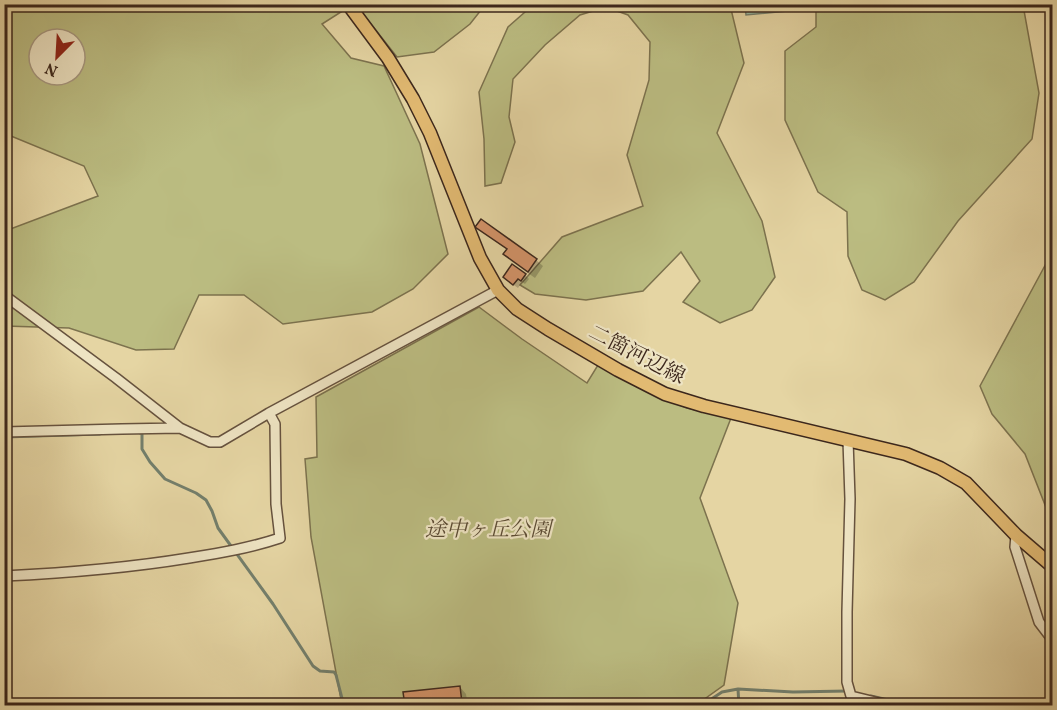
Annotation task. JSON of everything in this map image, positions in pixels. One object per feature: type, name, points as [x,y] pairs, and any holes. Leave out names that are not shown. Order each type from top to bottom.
[{"type":"main road","name":"二箇河辺線","points":[[348,4],[388,58],[417,107],[430,132],[480,258],[498,290],[517,309],[618,370],[665,394],[704,406],[906,454],[940,468],[966,483],[1016,535],[1053,566]]},
{"type":"street","points":[[4,295],[116,378],[180,429],[210,442],[220,442],[269,413],[498,290]]},
{"type":"street","points":[[4,576],[149,565],[231,552],[280,538],[276,504],[274,424],[269,413]]},
{"type":"street","points":[[4,432],[180,429]]},
{"type":"street","points":[[848,440],[850,499],[848,682],[851,696],[892,705]]},
{"type":"street","points":[[1016,535],[1015,547],[1038,622],[1053,639]]},
{"type":"green space","points":[[5,5],[352,5],[322,24],[351,58],[384,66],[420,144],[448,254],[413,289],[372,312],[283,324],[244,295],[199,295],[174,349],[136,350],[69,328],[5,326],[5,231],[98,196],[84,166],[5,135]]},
{"type":"green space","points":[[356,5],[485,5],[470,24],[434,52],[397,57]]},
{"type":"green space","points":[[533,5],[730,5],[744,63],[717,133],[762,221],[775,277],[752,310],[720,323],[683,302],[700,281],[681,252],[643,291],[586,300],[535,294],[520,285],[562,237],[643,206],[627,155],[649,80],[650,42],[628,15],[606,7],[580,15],[545,45],[513,79],[509,117],[515,142],[501,183],[485,186],[484,139],[479,92],[508,27]]},
{"type":"green space","points":[[816,5],[1023,5],[1039,93],[1032,139],[958,221],[914,282],[885,300],[862,290],[848,256],[847,212],[818,192],[785,120],[785,51],[816,27]]},
{"type":"green space","points":[[1052,257],[1052,551],[1048,547],[1047,510],[1025,454],[992,414],[980,386],[1048,260]]},
{"type":"green space","name":"途中ヶ丘公園","points":[[479,307],[587,383],[598,365],[647,392],[687,408],[731,418],[700,498],[738,603],[724,685],[696,705],[342,705],[311,537],[305,459],[317,457],[316,397]]},
{"type":"shaded area","points":[[745,4],[803,5],[798,10],[746,15]]},
{"type":"building","points":[[481,219],[537,259],[528,272],[503,254],[507,249],[475,227]]},
{"type":"building","points":[[512,264],[526,274],[521,281],[518,279],[513,285],[503,277]]},
{"type":"building","points":[[460,686],[462,703],[443,706],[405,706],[403,692]]},
{"type":"waterway","points":[[140,433],[142,433],[142,449],[165,479],[206,500],[218,528],[273,604],[313,666],[320,671],[334,672],[344,706]]},
{"type":"waterway","points":[[4,437],[100,434]]},
{"type":"waterway","points":[[738,689],[739,706]]},
{"type":"waterway","points":[[701,706],[722,692],[738,689],[793,692],[847,691]]},
{"type":"waterway","points":[[871,696],[914,706]]},
{"type":"waterway","points":[[920,706],[938,704],[947,706]]},
{"type":"waterway","points":[[1039,706],[1052,704]]}]
